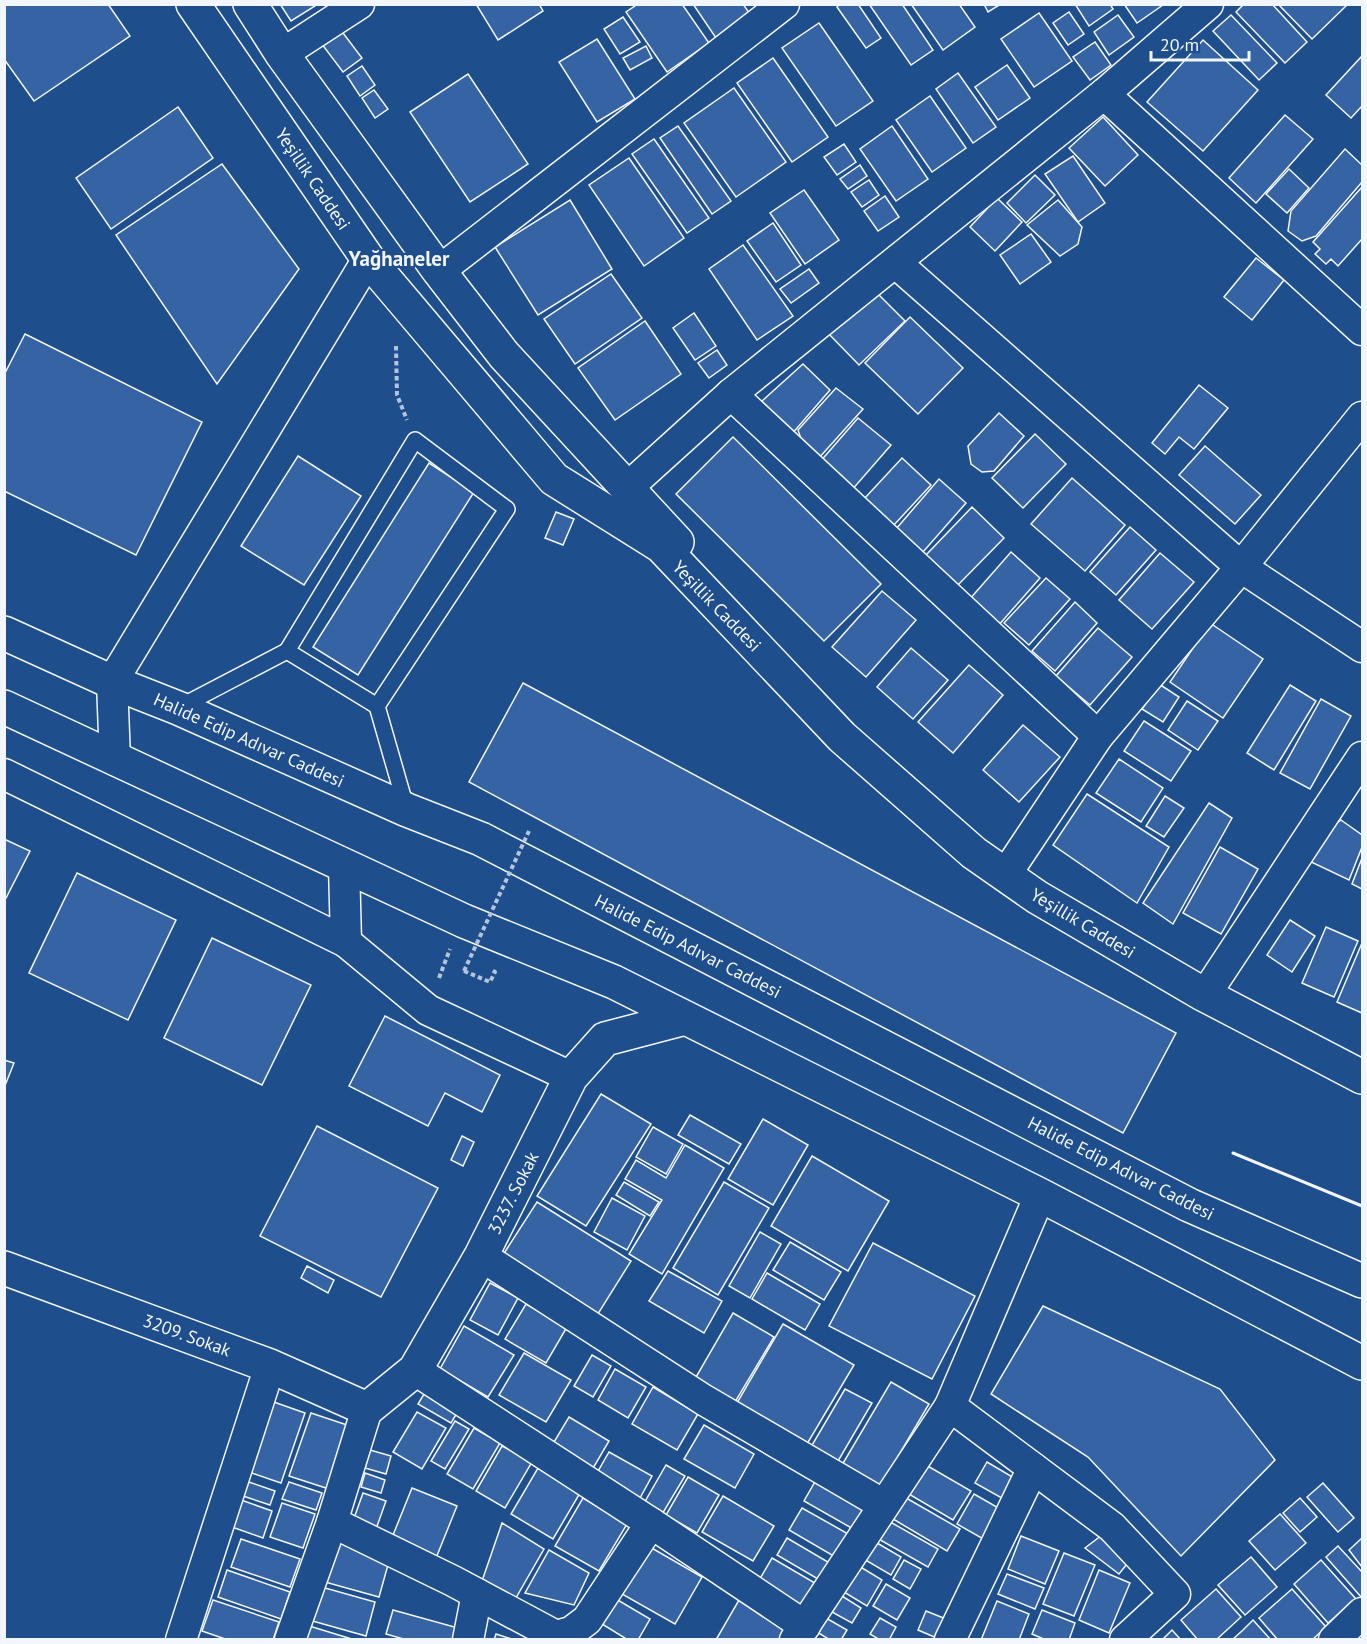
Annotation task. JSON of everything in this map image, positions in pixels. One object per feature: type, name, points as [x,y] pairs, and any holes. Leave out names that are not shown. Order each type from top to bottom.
[{"type":"main road","name":"Yeşillik Caddesi","points":[[193,4],[368,260],[554,479],[661,546],[842,737],[974,853],[1036,897],[1201,993],[1362,1077]]},
{"type":"main road","name":"Yeşillik Caddesi","points":[[250,4],[282,54],[504,355],[626,489],[776,645],[1014,862],[1105,925],[1211,986],[1362,1058]]},
{"type":"main road","points":[[368,260],[402,256],[440,271]]},
{"type":"main road","name":"Halide Edip Adıvar Caddesi","points":[[4,633],[111,682],[178,708],[407,810],[480,839],[1189,1204],[1362,1281]]},
{"type":"main road","points":[[4,707],[464,921],[614,982],[1040,1195],[1362,1363]]},
{"type":"main road","name":"3237. Sokak","points":[[367,1409],[415,1370],[481,1256],[571,1077],[605,1039],[685,1018]]},
{"type":"main road","name":"3209. Sokak","points":[[4,1268],[270,1366],[367,1409]]},
{"type":"street","points":[[282,54],[359,4]]},
{"type":"street","points":[[440,271],[784,4]]},
{"type":"street","points":[[626,489],[731,394],[1104,94],[1208,4]]},
{"type":"street","points":[[1104,94],[1362,330]]},
{"type":"street","points":[[115,760],[111,682],[368,260]]},
{"type":"street","points":[[896,263],[1241,567],[1362,648]]},
{"type":"street","points":[[731,394],[1098,736]]},
{"type":"street","points":[[1014,862],[1098,736],[1241,567],[1362,417]]},
{"type":"street","points":[[1211,986],[1359,770]]},
{"type":"street","points":[[4,774],[346,942],[428,1010],[571,1077]]},
{"type":"street","points":[[344,866],[346,942]]},
{"type":"street","points":[[415,1370],[651,1523],[800,1633],[950,1406],[1040,1195]]},
{"type":"street","points":[[481,1256],[704,1400],[884,1504]]},
{"type":"street","points":[[181,1640],[270,1366]]},
{"type":"street","points":[[950,1406],[1112,1527],[1175,1594],[1125,1640]]},
{"type":"street","points":[[290,1640],[332,1522],[367,1409]]},
{"type":"street","points":[[950,1640],[1034,1468]]},
{"type":"street","points":[[332,1522],[556,1636],[571,1632],[587,1620],[651,1523]]},
{"type":"street","points":[[468,1640],[477,1594]]},
{"type":"street","points":[[1334,1640],[1362,1613]]},
{"type":"lane","points":[[178,708],[287,651],[415,440],[507,509],[377,706]]},
{"type":"lane","points":[[287,651],[377,706],[407,810]]},
{"type":"path","points":[[394,291],[397,396],[415,440]]},
{"type":"path","points":[[486,967],[495,972],[490,982],[464,971],[529,831]]},
{"type":"path","points":[[428,1010],[450,948],[459,953]]},
{"type":"path","points":[[468,958],[477,962]]},
{"type":"building","points":[[4,4],[108,4],[130,36],[34,101],[4,59]]},
{"type":"building","points":[[280,4],[314,4],[315,6],[291,21]]},
{"type":"building","points":[[476,4],[539,4],[543,11],[498,40]]},
{"type":"building","points":[[638,4],[682,4],[709,43],[667,72],[626,12]]},
{"type":"building","points":[[693,4],[743,4],[750,14],[716,38]]},
{"type":"building","points":[[840,4],[858,4],[881,38],[866,48],[837,7]]},
{"type":"building","points":[[869,4],[902,4],[933,50],[911,65]]},
{"type":"building","points":[[911,4],[959,4],[975,27],[943,50]]},
{"type":"building","points":[[984,4],[1001,4],[988,12]]},
{"type":"building","points":[[1075,4],[1110,4],[1113,9],[1089,26]]},
{"type":"building","points":[[1124,4],[1162,4],[1163,5],[1137,23]]},
{"type":"building","points":[[1244,4],[1272,4],[1307,42],[1285,63],[1236,12]]},
{"type":"building","points":[[1278,4],[1348,4],[1312,39]]},
{"type":"building","points":[[1069,12],[1084,34],[1068,45],[1053,23]]},
{"type":"building","points":[[1039,13],[1072,61],[1034,87],[1001,39]]},
{"type":"building","points":[[1118,15],[1134,37],[1109,55],[1094,32]]},
{"type":"building","points":[[1231,15],[1277,63],[1259,80],[1213,31]]},
{"type":"building","points":[[623,17],[640,42],[620,54],[604,29]]},
{"type":"building","points":[[819,23],[873,101],[836,126],[782,48]]},
{"type":"building","points":[[340,29],[362,58],[343,72],[321,43]]},
{"type":"building","points":[[597,39],[635,99],[597,122],[559,62]]},
{"type":"building","points":[[1203,40],[1258,90],[1203,151],[1147,102]]},
{"type":"building","points":[[1095,42],[1111,65],[1090,80],[1073,57]]},
{"type":"building","points":[[646,46],[652,58],[630,70],[623,58]]},
{"type":"building","points":[[1362,56],[1362,106],[1351,118],[1326,95]]},
{"type":"building","points":[[773,58],[828,137],[792,162],[737,83]]},
{"type":"building","points":[[1007,65],[1030,98],[998,120],[975,87]]},
{"type":"building","points":[[362,66],[375,85],[360,96],[347,76]]},
{"type":"building","points":[[958,73],[996,127],[973,143],[936,89]]},
{"type":"building","points":[[468,74],[528,164],[470,202],[410,112]]},
{"type":"building","points":[[734,88],[786,162],[736,197],[684,123]]},
{"type":"building","points":[[374,90],[388,109],[375,118],[362,98]]},
{"type":"building","points":[[930,96],[966,148],[932,172],[896,120]]},
{"type":"building","points":[[178,107],[213,158],[111,229],[76,178]]},
{"type":"building","points":[[1285,115],[1313,139],[1256,203],[1229,178]]},
{"type":"building","points":[[1103,117],[1138,155],[1105,186],[1069,148]]},
{"type":"building","points":[[678,126],[731,201],[712,214],[660,138]]},
{"type":"building","points":[[892,126],[928,179],[896,201],[860,149]]},
{"type":"building","points":[[654,139],[709,218],[687,233],[632,154]]},
{"type":"building","points":[[844,144],[856,162],[837,175],[824,157]]},
{"type":"building","points":[[1345,149],[1362,165],[1362,182],[1316,236],[1302,241],[1288,231],[1291,211]]},
{"type":"building","points":[[1073,156],[1105,203],[1078,222],[1045,174]]},
{"type":"building","points":[[629,158],[684,238],[644,266],[589,185]]},
{"type":"building","points":[[222,164],[299,269],[217,384],[116,235]]},
{"type":"building","points":[[860,165],[867,176],[848,189],[840,179]]},
{"type":"building","points":[[1289,169],[1309,188],[1287,213],[1266,194]]},
{"type":"building","points":[[1035,175],[1055,195],[1026,223],[1007,203]]},
{"type":"building","points":[[869,180],[879,195],[862,207],[851,192]]},
{"type":"building","points":[[1362,187],[1362,239],[1338,266],[1331,259],[1326,264],[1315,254],[1320,249],[1313,242]]},
{"type":"building","points":[[804,190],[839,240],[805,264],[770,213]]},
{"type":"building","points":[[885,196],[899,217],[878,231],[864,211]]},
{"type":"building","points":[[997,198],[1022,222],[995,251],[970,227]]},
{"type":"building","points":[[570,200],[612,269],[538,315],[495,247]]},
{"type":"building","points":[[1058,200],[1082,227],[1078,244],[1060,256],[1027,225]]},
{"type":"building","points":[[773,223],[801,265],[776,282],[747,241]]},
{"type":"building","points":[[1031,234],[1051,262],[1020,284],[1000,255]]},
{"type":"building","points":[[743,245],[793,316],[757,340],[709,269]]},
{"type":"building","points":[[1256,258],[1284,280],[1252,320],[1224,297]]},
{"type":"building","points":[[809,269],[819,283],[791,303],[780,289]]},
{"type":"building","points":[[611,274],[642,318],[575,364],[544,319]]},
{"type":"building","points":[[872,288],[905,321],[859,365],[827,332]]},
{"type":"building","points":[[694,313],[716,346],[695,360],[673,328]]},
{"type":"building","points":[[910,317],[963,368],[918,414],[865,363]]},
{"type":"building","points":[[645,321],[681,374],[615,420],[578,368]]},
{"type":"building","points":[[25,334],[202,422],[136,555],[4,491],[4,375]]},
{"type":"building","points":[[717,350],[727,365],[709,378],[698,363]]},
{"type":"building","points":[[803,364],[830,390],[791,435],[765,416],[762,401]]},
{"type":"building","points":[[1199,385],[1228,408],[1194,449],[1179,437],[1165,454],[1152,443]]},
{"type":"building","points":[[836,388],[863,409],[818,459],[805,451],[798,430]]},
{"type":"building","points":[[999,413],[1024,436],[994,471],[982,472],[971,464],[968,446]]},
{"type":"building","points":[[858,418],[891,445],[851,491],[819,463]]},
{"type":"building","points":[[1035,434],[1066,464],[1023,508],[992,478]]},
{"type":"building","points":[[733,437],[881,584],[824,641],[676,494]]},
{"type":"building","points":[[1205,446],[1261,495],[1235,524],[1179,475]]},
{"type":"building","points":[[298,456],[361,496],[304,585],[241,546]]},
{"type":"building","points":[[902,458],[931,485],[893,526],[864,499]]},
{"type":"building","points":[[429,463],[474,492],[358,675],[313,647]]},
{"type":"building","points":[[1072,478],[1125,525],[1085,571],[1031,524]]},
{"type":"building","points":[[939,479],[966,503],[923,552],[896,529]]},
{"type":"building","points":[[972,507],[1004,538],[957,586],[926,555]]},
{"type":"building","points":[[556,512],[574,519],[563,545],[545,538]]},
{"type":"building","points":[[1130,527],[1156,550],[1116,595],[1090,572]]},
{"type":"building","points":[[1011,552],[1040,578],[998,626],[969,600]]},
{"type":"building","points":[[1160,553],[1194,582],[1152,629],[1119,600]]},
{"type":"building","points":[[1046,578],[1070,599],[1029,645],[1004,623]]},
{"type":"building","points":[[882,591],[916,620],[866,677],[832,647]]},
{"type":"building","points":[[1075,602],[1097,623],[1055,671],[1032,651]]},
{"type":"building","points":[[1210,623],[1263,659],[1223,718],[1170,682]]},
{"type":"building","points":[[1098,628],[1132,657],[1090,705],[1056,676]]},
{"type":"building","points":[[911,648],[948,680],[913,719],[877,687]]},
{"type":"building","points":[[969,665],[1003,695],[953,753],[918,722]]},
{"type":"building","points":[[523,683],[1176,1033],[1123,1133],[469,782]]},
{"type":"building","points":[[1159,684],[1179,697],[1163,722],[1142,709]]},
{"type":"building","points":[[1290,685],[1316,701],[1274,770],[1247,753]]},
{"type":"building","points":[[1321,699],[1351,716],[1310,789],[1280,773]]},
{"type":"building","points":[[1187,701],[1218,721],[1198,750],[1168,730]]},
{"type":"building","points":[[1144,721],[1191,751],[1171,781],[1124,751]]},
{"type":"building","points":[[1023,725],[1060,757],[1019,802],[983,770]]},
{"type":"building","points":[[1119,759],[1163,788],[1141,822],[1096,793]]},
{"type":"building","points":[[1087,794],[1169,847],[1137,903],[1053,845]]},
{"type":"building","points":[[1165,796],[1184,808],[1164,837],[1146,826]]},
{"type":"building","points":[[1209,803],[1232,818],[1173,924],[1143,903]]},
{"type":"building","points":[[1341,820],[1362,835],[1362,847],[1349,880],[1307,860],[1328,828]]},
{"type":"building","points":[[4,839],[30,851],[4,902]]},
{"type":"building","points":[[1220,847],[1258,869],[1221,934],[1183,913]]},
{"type":"building","points":[[1362,858],[1362,889],[1352,884]]},
{"type":"building","points":[[77,873],[176,920],[128,1020],[29,973]]},
{"type":"building","points":[[1290,920],[1315,936],[1292,972],[1267,955]]},
{"type":"building","points":[[1326,927],[1358,941],[1334,997],[1302,983]]},
{"type":"building","points":[[212,938],[311,985],[262,1085],[164,1038]]},
{"type":"building","points":[[1362,943],[1362,1013],[1337,1002]]},
{"type":"building","points":[[385,1016],[500,1075],[482,1112],[445,1093],[428,1126],[349,1086]]},
{"type":"building","points":[[4,1060],[14,1063],[4,1088]]},
{"type":"building","points":[[601,1094],[651,1124],[586,1226],[537,1196]]},
{"type":"building","points":[[690,1115],[741,1144],[729,1164],[678,1135]]},
{"type":"building","points":[[763,1119],[808,1145],[773,1205],[728,1179]]},
{"type":"building","points":[[317,1126],[438,1188],[381,1297],[260,1236]]},
{"type":"building","points":[[653,1127],[683,1144],[666,1174],[636,1157]]},
{"type":"building","points":[[462,1136],[474,1142],[463,1166],[451,1160]]},
{"type":"building","points":[[685,1145],[724,1168],[662,1274],[629,1254],[662,1200],[625,1179],[636,1160],[666,1178]]},
{"type":"building","points":[[812,1156],[889,1201],[848,1271],[771,1226]]},
{"type":"building","points":[[624,1182],[659,1202],[650,1216],[616,1195]]},
{"type":"building","points":[[724,1182],[769,1208],[718,1295],[673,1268]]},
{"type":"building","points":[[612,1198],[645,1216],[627,1250],[594,1232]]},
{"type":"building","points":[[537,1202],[631,1261],[596,1317],[501,1258]]},
{"type":"building","points":[[760,1232],[781,1244],[750,1298],[729,1286]]},
{"type":"building","points":[[790,1242],[841,1272],[824,1300],[773,1270]]},
{"type":"building","points":[[873,1243],[975,1296],[932,1379],[829,1326]]},
{"type":"building","points":[[307,1266],[334,1280],[328,1293],[301,1278]]},
{"type":"building","points":[[668,1271],[722,1301],[704,1333],[649,1301]]},
{"type":"building","points":[[767,1273],[820,1304],[805,1330],[752,1299]]},
{"type":"building","points":[[490,1283],[518,1298],[498,1335],[470,1320]]},
{"type":"building","points":[[526,1304],[567,1327],[546,1363],[505,1339]]},
{"type":"building","points":[[1043,1306],[1220,1389],[1275,1460],[1181,1556],[1088,1457],[991,1394]]},
{"type":"building","points":[[733,1313],[774,1337],[732,1407],[692,1384]]},
{"type":"building","points":[[783,1324],[854,1365],[804,1449],[734,1408]]},
{"type":"building","points":[[464,1326],[514,1355],[488,1397],[440,1369]]},
{"type":"building","points":[[524,1353],[571,1380],[546,1422],[499,1395]]},
{"type":"building","points":[[592,1355],[611,1366],[593,1397],[574,1386]]},
{"type":"building","points":[[615,1369],[646,1387],[628,1418],[598,1400]]},
{"type":"building","points":[[891,1382],[929,1404],[877,1492],[839,1470]]},
{"type":"building","points":[[653,1387],[698,1414],[677,1450],[632,1424]]},
{"type":"building","points":[[427,1389],[460,1408],[451,1423],[418,1404]]},
{"type":"building","points":[[845,1389],[872,1403],[834,1468],[808,1452]]},
{"type":"building","points":[[271,1401],[305,1413],[281,1483],[246,1471]]},
{"type":"building","points":[[417,1412],[446,1428],[422,1469],[393,1452]]},
{"type":"building","points":[[311,1413],[350,1426],[329,1489],[289,1476]]},
{"type":"building","points":[[569,1417],[609,1441],[592,1470],[551,1447]]},
{"type":"building","points":[[455,1421],[469,1429],[445,1469],[431,1461]]},
{"type":"building","points":[[704,1425],[754,1454],[735,1488],[684,1459]]},
{"type":"building","points":[[474,1428],[500,1443],[473,1489],[447,1474]]},
{"type":"building","points":[[502,1446],[532,1462],[505,1508],[476,1491]]},
{"type":"building","points":[[370,1450],[391,1456],[386,1474],[365,1468]]},
{"type":"building","points":[[609,1452],[652,1476],[640,1498],[597,1473]]},
{"type":"building","points":[[919,1461],[971,1491],[953,1520],[902,1490]]},
{"type":"building","points":[[987,1462],[1019,1481],[1007,1501],[975,1483]]},
{"type":"building","points":[[666,1465],[685,1476],[661,1516],[643,1505]]},
{"type":"building","points":[[538,1468],[580,1493],[553,1539],[511,1514]]},
{"type":"building","points":[[365,1473],[385,1480],[381,1493],[361,1487]]},
{"type":"building","points":[[688,1477],[719,1495],[697,1533],[666,1515]]},
{"type":"building","points":[[816,1480],[868,1510],[855,1530],[804,1501]]},
{"type":"building","points":[[249,1482],[275,1491],[270,1505],[243,1496]]},
{"type":"building","points":[[289,1482],[322,1493],[316,1510],[282,1499]]},
{"type":"building","points":[[1323,1483],[1354,1518],[1338,1532],[1307,1497]]},
{"type":"building","points":[[412,1488],[457,1506],[436,1558],[391,1540]]},
{"type":"building","points":[[363,1493],[386,1501],[376,1529],[353,1521]]},
{"type":"building","points":[[974,1494],[1002,1510],[985,1540],[957,1524]]},
{"type":"building","points":[[901,1495],[960,1529],[947,1551],[888,1516]]},
{"type":"building","points":[[723,1496],[774,1526],[753,1561],[702,1532]]},
{"type":"building","points":[[583,1498],[627,1524],[599,1571],[555,1546]]},
{"type":"building","points":[[1300,1498],[1317,1517],[1300,1532],[1283,1513]]},
{"type":"building","points":[[241,1500],[272,1511],[263,1538],[232,1527]]},
{"type":"building","points":[[282,1503],[315,1514],[303,1548],[270,1537]]},
{"type":"building","points":[[802,1508],[850,1535],[837,1558],[789,1530]]},
{"type":"building","points":[[1280,1514],[1306,1543],[1275,1570],[1249,1541]]},
{"type":"building","points":[[885,1519],[938,1549],[928,1567],[875,1537]]},
{"type":"building","points":[[502,1523],[544,1549],[513,1603],[481,1584]]},
{"type":"building","points":[[1106,1532],[1131,1559],[1119,1574],[1085,1548]]},
{"type":"building","points":[[1021,1536],[1059,1551],[1045,1584],[1008,1569]]},
{"type":"building","points":[[787,1538],[833,1565],[823,1582],[777,1555]]},
{"type":"building","points":[[1362,1538],[1362,1567],[1349,1550]]},
{"type":"building","points":[[241,1539],[300,1559],[290,1587],[231,1567]]},
{"type":"building","points":[[338,1539],[391,1554],[379,1597],[325,1582]]},
{"type":"building","points":[[872,1540],[901,1557],[891,1575],[862,1558]]},
{"type":"building","points":[[1338,1546],[1362,1572],[1362,1598],[1326,1557]]},
{"type":"building","points":[[650,1547],[702,1577],[675,1624],[622,1594]]},
{"type":"building","points":[[549,1550],[589,1573],[574,1605],[525,1593]]},
{"type":"building","points":[[1064,1553],[1095,1565],[1074,1616],[1043,1604]]},
{"type":"building","points":[[1251,1557],[1277,1587],[1245,1615],[1218,1585]]},
{"type":"building","points":[[772,1558],[820,1586],[806,1609],[758,1582]]},
{"type":"building","points":[[904,1560],[921,1569],[910,1589],[893,1579]]},
{"type":"building","points":[[1321,1560],[1356,1599],[1328,1623],[1294,1584]]},
{"type":"building","points":[[854,1563],[882,1580],[867,1606],[839,1589]]},
{"type":"building","points":[[227,1570],[290,1592],[281,1619],[218,1597]]},
{"type":"building","points":[[1099,1570],[1130,1583],[1109,1633],[1079,1620]]},
{"type":"building","points":[[1007,1574],[1044,1588],[1035,1609],[998,1594]]},
{"type":"building","points":[[886,1584],[910,1598],[897,1620],[873,1606]]},
{"type":"building","points":[[318,1586],[375,1602],[366,1636],[309,1620]]},
{"type":"building","points":[[1216,1589],[1241,1617],[1216,1640],[1198,1640],[1181,1620]]},
{"type":"building","points":[[1292,1589],[1326,1627],[1312,1640],[1278,1640],[1259,1618]]},
{"type":"building","points":[[842,1596],[861,1608],[852,1623],[832,1612]]},
{"type":"building","points":[[616,1599],[650,1619],[638,1640],[628,1640],[602,1624]]},
{"type":"building","points":[[213,1600],[279,1622],[273,1640],[228,1640],[202,1631]]},
{"type":"building","points":[[739,1600],[790,1630],[784,1640],[720,1640],[717,1638]]},
{"type":"building","points":[[997,1601],[1029,1614],[1019,1640],[981,1640]]},
{"type":"building","points":[[393,1610],[458,1628],[454,1640],[407,1640],[386,1634]]},
{"type":"building","points":[[1042,1610],[1075,1623],[1069,1640],[1046,1640],[1032,1634]]},
{"type":"building","points":[[926,1611],[946,1619],[939,1639],[918,1630]]},
{"type":"building","points":[[826,1618],[847,1630],[841,1640],[830,1640],[817,1632]]},
{"type":"building","points":[[880,1618],[896,1627],[889,1640],[880,1640],[870,1634]]},
{"type":"building","points":[[1253,1620],[1271,1640],[1232,1640],[1243,1630]]},
{"type":"building","points":[[306,1625],[355,1640],[303,1640]]},
{"type":"building","points":[[1172,1630],[1181,1640],[1162,1640]]},
{"type":"building","points":[[496,1634],[515,1640],[494,1640]]},
{"type":"wall","points":[[1233,1153],[1362,1206]]},
{"type":"district","name":"Yağhaneler","points":[[399,258]]}]
